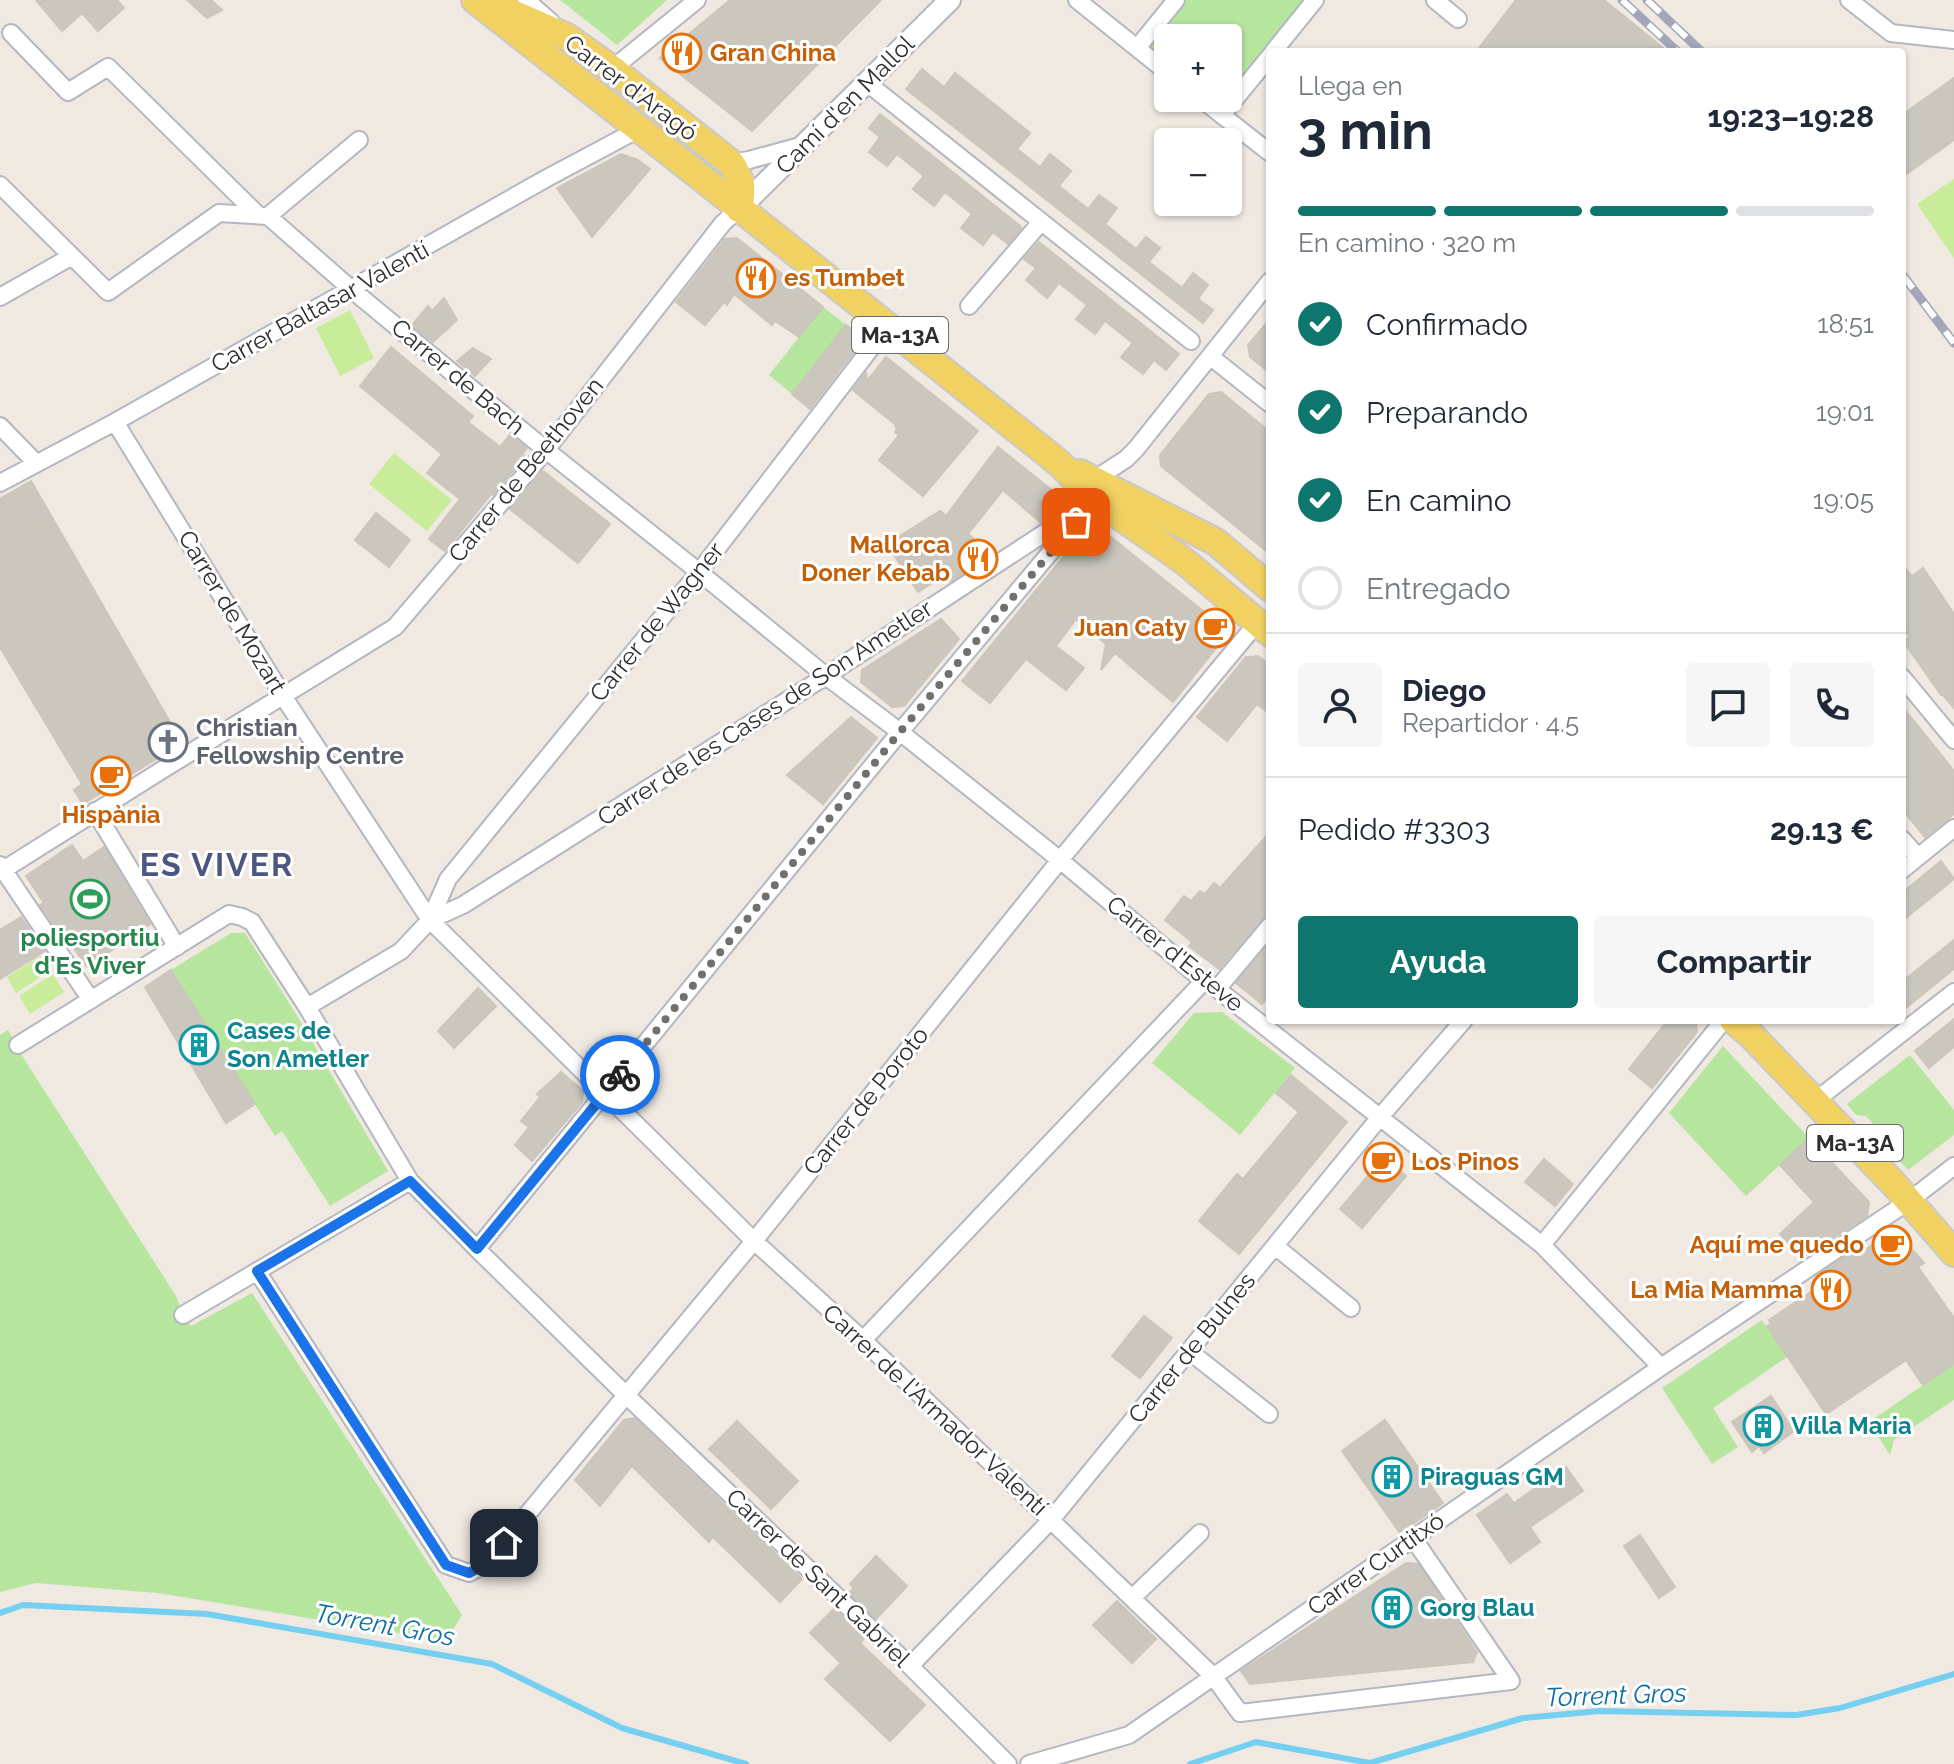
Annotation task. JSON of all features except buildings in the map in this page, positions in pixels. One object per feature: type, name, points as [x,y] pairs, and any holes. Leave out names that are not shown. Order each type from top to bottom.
[{"type":"main road","name":"Carrer d'Aragó","points":[[475,0],[1059,463],[1266,621]]},
{"type":"main road","name":"Carrer d'Aragó","points":[[483,0],[567,37],[731,163]]},
{"type":"main road","points":[[731,163],[742,187],[739,209]]},
{"type":"main road","points":[[1095,489],[1128,497],[1216,542],[1266,585]]},
{"type":"main road","name":"Ma-13A","points":[[1743,1025],[1954,1253]]},
{"type":"street","points":[[526,0],[567,37]]},
{"type":"street","points":[[612,69],[697,0]]},
{"type":"street","name":"Camí d'en Mallol","points":[[739,209],[950,0]]},
{"type":"street","points":[[1077,0],[1154,62]]},
{"type":"street","points":[[1137,48],[1176,0]]},
{"type":"street","points":[[1277,48],[1315,0]]},
{"type":"street","points":[[1435,0],[1458,19]]},
{"type":"street","points":[[1849,0],[1891,33],[1954,40]]},
{"type":"street","name":"Carrer de Bach","points":[[11,33],[68,92],[108,67],[262,215],[826,676]]},
{"type":"street","points":[[1222,115],[1266,61]]},
{"type":"street","points":[[866,82],[1191,341]]},
{"type":"street","points":[[1218,112],[1266,150]]},
{"type":"street","name":"Carrer Baltasar Valentí","points":[[0,483],[639,129]]},
{"type":"street","points":[[0,185],[108,292],[219,213],[262,215],[359,140]]},
{"type":"street","points":[[731,163],[805,144]]},
{"type":"street","name":"Carrer de Beethoven","points":[[1,869],[395,627],[546,450],[723,223],[739,209]]},
{"type":"street","points":[[969,306],[1041,222]]},
{"type":"street","points":[[0,297],[72,256]]},
{"type":"street","name":"Carrer de les Cases de Son Ametler","points":[[430,920],[463,905],[826,676],[1095,489],[1136,449],[1266,286]]},
{"type":"street","name":"Carrer de Wagner","points":[[430,920],[448,879],[699,572],[888,326]]},
{"type":"street","points":[[1211,357],[1266,401]]},
{"type":"street","name":"Carrer de Mozart","points":[[115,422],[283,696],[430,920]]},
{"type":"street","points":[[0,426],[36,463]]},
{"type":"street","points":[[477,1249],[1095,489]]},
{"type":"street","name":"Carrer de Poroto","points":[[257,1271],[446,1565],[469,1573],[486,1564],[754,1241],[1060,860],[1266,621]]},
{"type":"street","name":"Carrer d'Esteve","points":[[826,676],[1542,1245],[1661,1367]]},
{"type":"street","points":[[1906,682],[1954,740]]},
{"type":"street","points":[[18,1045],[177,947],[95,811]]},
{"type":"street","points":[[1906,867],[1954,828]]},
{"type":"street","points":[[1906,844],[1918,857]]},
{"type":"street","points":[[1,869],[91,1000]]},
{"type":"street","name":"Carrer de Sant Gabriel","points":[[177,947],[229,914],[252,922],[307,1007],[410,1181],[626,1395],[1008,1764]]},
{"type":"street","points":[[307,1007],[401,951],[430,920]]},
{"type":"street","name":"Carrer de l'Armador Valentí","points":[[430,920],[754,1241],[863,1340],[1213,1676],[1240,1713],[1511,1681],[1413,1538]]},
{"type":"street","points":[[863,1340],[1266,930]]},
{"type":"street","points":[[1815,1101],[1954,992]]},
{"type":"street","name":"Carrer de Bulnes","points":[[910,1666],[1051,1520],[1380,1117],[1461,1024]]},
{"type":"street","points":[[1542,1245],[1721,1024]]},
{"type":"street","name":"Carrer Curtitxó","points":[[1029,1764],[1129,1735],[1661,1367],[1909,1201],[1954,1166]]},
{"type":"street","points":[[183,1315],[410,1181]]},
{"type":"street","points":[[1275,1246],[1351,1308]]},
{"type":"street","points":[[1189,1351],[1269,1414]]},
{"type":"street","points":[[1132,1598],[1200,1533]]},
{"type":"green space","points":[[560,0],[667,0],[617,45]]},
{"type":"green space","points":[[1176,0],[1315,0],[1276,48],[1266,48],[1266,61],[1242,90],[1242,24],[1156,24]]},
{"type":"green space","points":[[1154,27],[1154,62],[1137,48]]},
{"type":"green space","points":[[1954,179],[1954,258],[1917,204]]},
{"type":"green space","points":[[823,307],[846,325],[792,394],[769,375]]},
{"type":"green space","points":[[350,310],[374,358],[340,376],[316,328]]},
{"type":"green space","points":[[394,453],[452,500],[427,531],[369,484]]},
{"type":"green space","points":[[231,933],[245,933],[388,1171],[330,1206],[282,1131],[275,1136],[171,970]]},
{"type":"green space","points":[[40,956],[50,971],[16,993],[7,977]]},
{"type":"green space","points":[[53,974],[64,992],[30,1014],[19,996]]},
{"type":"green space","points":[[1222,1012],[1295,1068],[1240,1135],[1152,1063],[1194,1013]]},
{"type":"green space","points":[[8,1030],[176,1296],[191,1326],[252,1293],[462,1615],[446,1641],[158,1593],[36,1583],[0,1592],[0,1035]]},
{"type":"green space","points":[[1723,1046],[1809,1138],[1746,1196],[1669,1113]]},
{"type":"green space","points":[[1910,1055],[1954,1110],[1954,1135],[1908,1170],[1891,1152],[1888,1140],[1866,1116],[1856,1115],[1847,1104]]},
{"type":"green space","points":[[1762,1320],[1787,1357],[1713,1408],[1738,1447],[1712,1464],[1662,1388]]},
{"type":"green space","points":[[1954,1364],[1954,1400],[1894,1440],[1890,1455],[1869,1422]]},
{"type":"waterway","name":"Torrent Gros","points":[[0,1613],[23,1605],[207,1614],[492,1664],[622,1728],[746,1764]]},
{"type":"waterway","name":"Torrent Gros","points":[[1190,1764],[1256,1742],[1370,1763],[1523,1718],[1599,1711],[1796,1715],[1840,1708],[1954,1674]]},
{"type":"railway","points":[[1622,0],[1674,48]]},
{"type":"railway","points":[[1647,0],[1698,48]]},
{"type":"railway","points":[[1906,279],[1954,343]]},
{"type":"way so far","points":[[620,1075],[1076,522]]},
{"type":"place","name":"Gran China","points":[[682,53]]},
{"type":"place","name":"es Tumbet","points":[[756,278]]},
{"type":"place","name":"Mallorca Doner Kebab","points":[[978,559]]},
{"type":"place","name":"Juan Caty","points":[[1215,628]]},
{"type":"place","name":"Christian Fellowship Centre","points":[[168,742]]},
{"type":"place","name":"Hispània","points":[[111,776]]},
{"type":"place","name":"poliesportiu d'Es Viver","points":[[90,899]]},
{"type":"place","name":"Cases de Son Ametler","points":[[199,1045]]},
{"type":"place","name":"Los Pinos","points":[[1383,1162]]},
{"type":"place","name":"Aquí me quedo","points":[[1892,1245]]},
{"type":"place","name":"La Mia Mamma","points":[[1831,1290]]},
{"type":"place","name":"Villa Maria","points":[[1763,1426]]},
{"type":"place","name":"Piraguas GM","points":[[1392,1477]]},
{"type":"place","name":"Gorg Blau","points":[[1392,1608]]},
{"type":"district","name":"ES VIVER","points":[[217,865]]},
{"type":"route","points":[[504,1543],[486,1564],[469,1573],[446,1565],[257,1271],[410,1181],[477,1249],[620,1075]]}]
